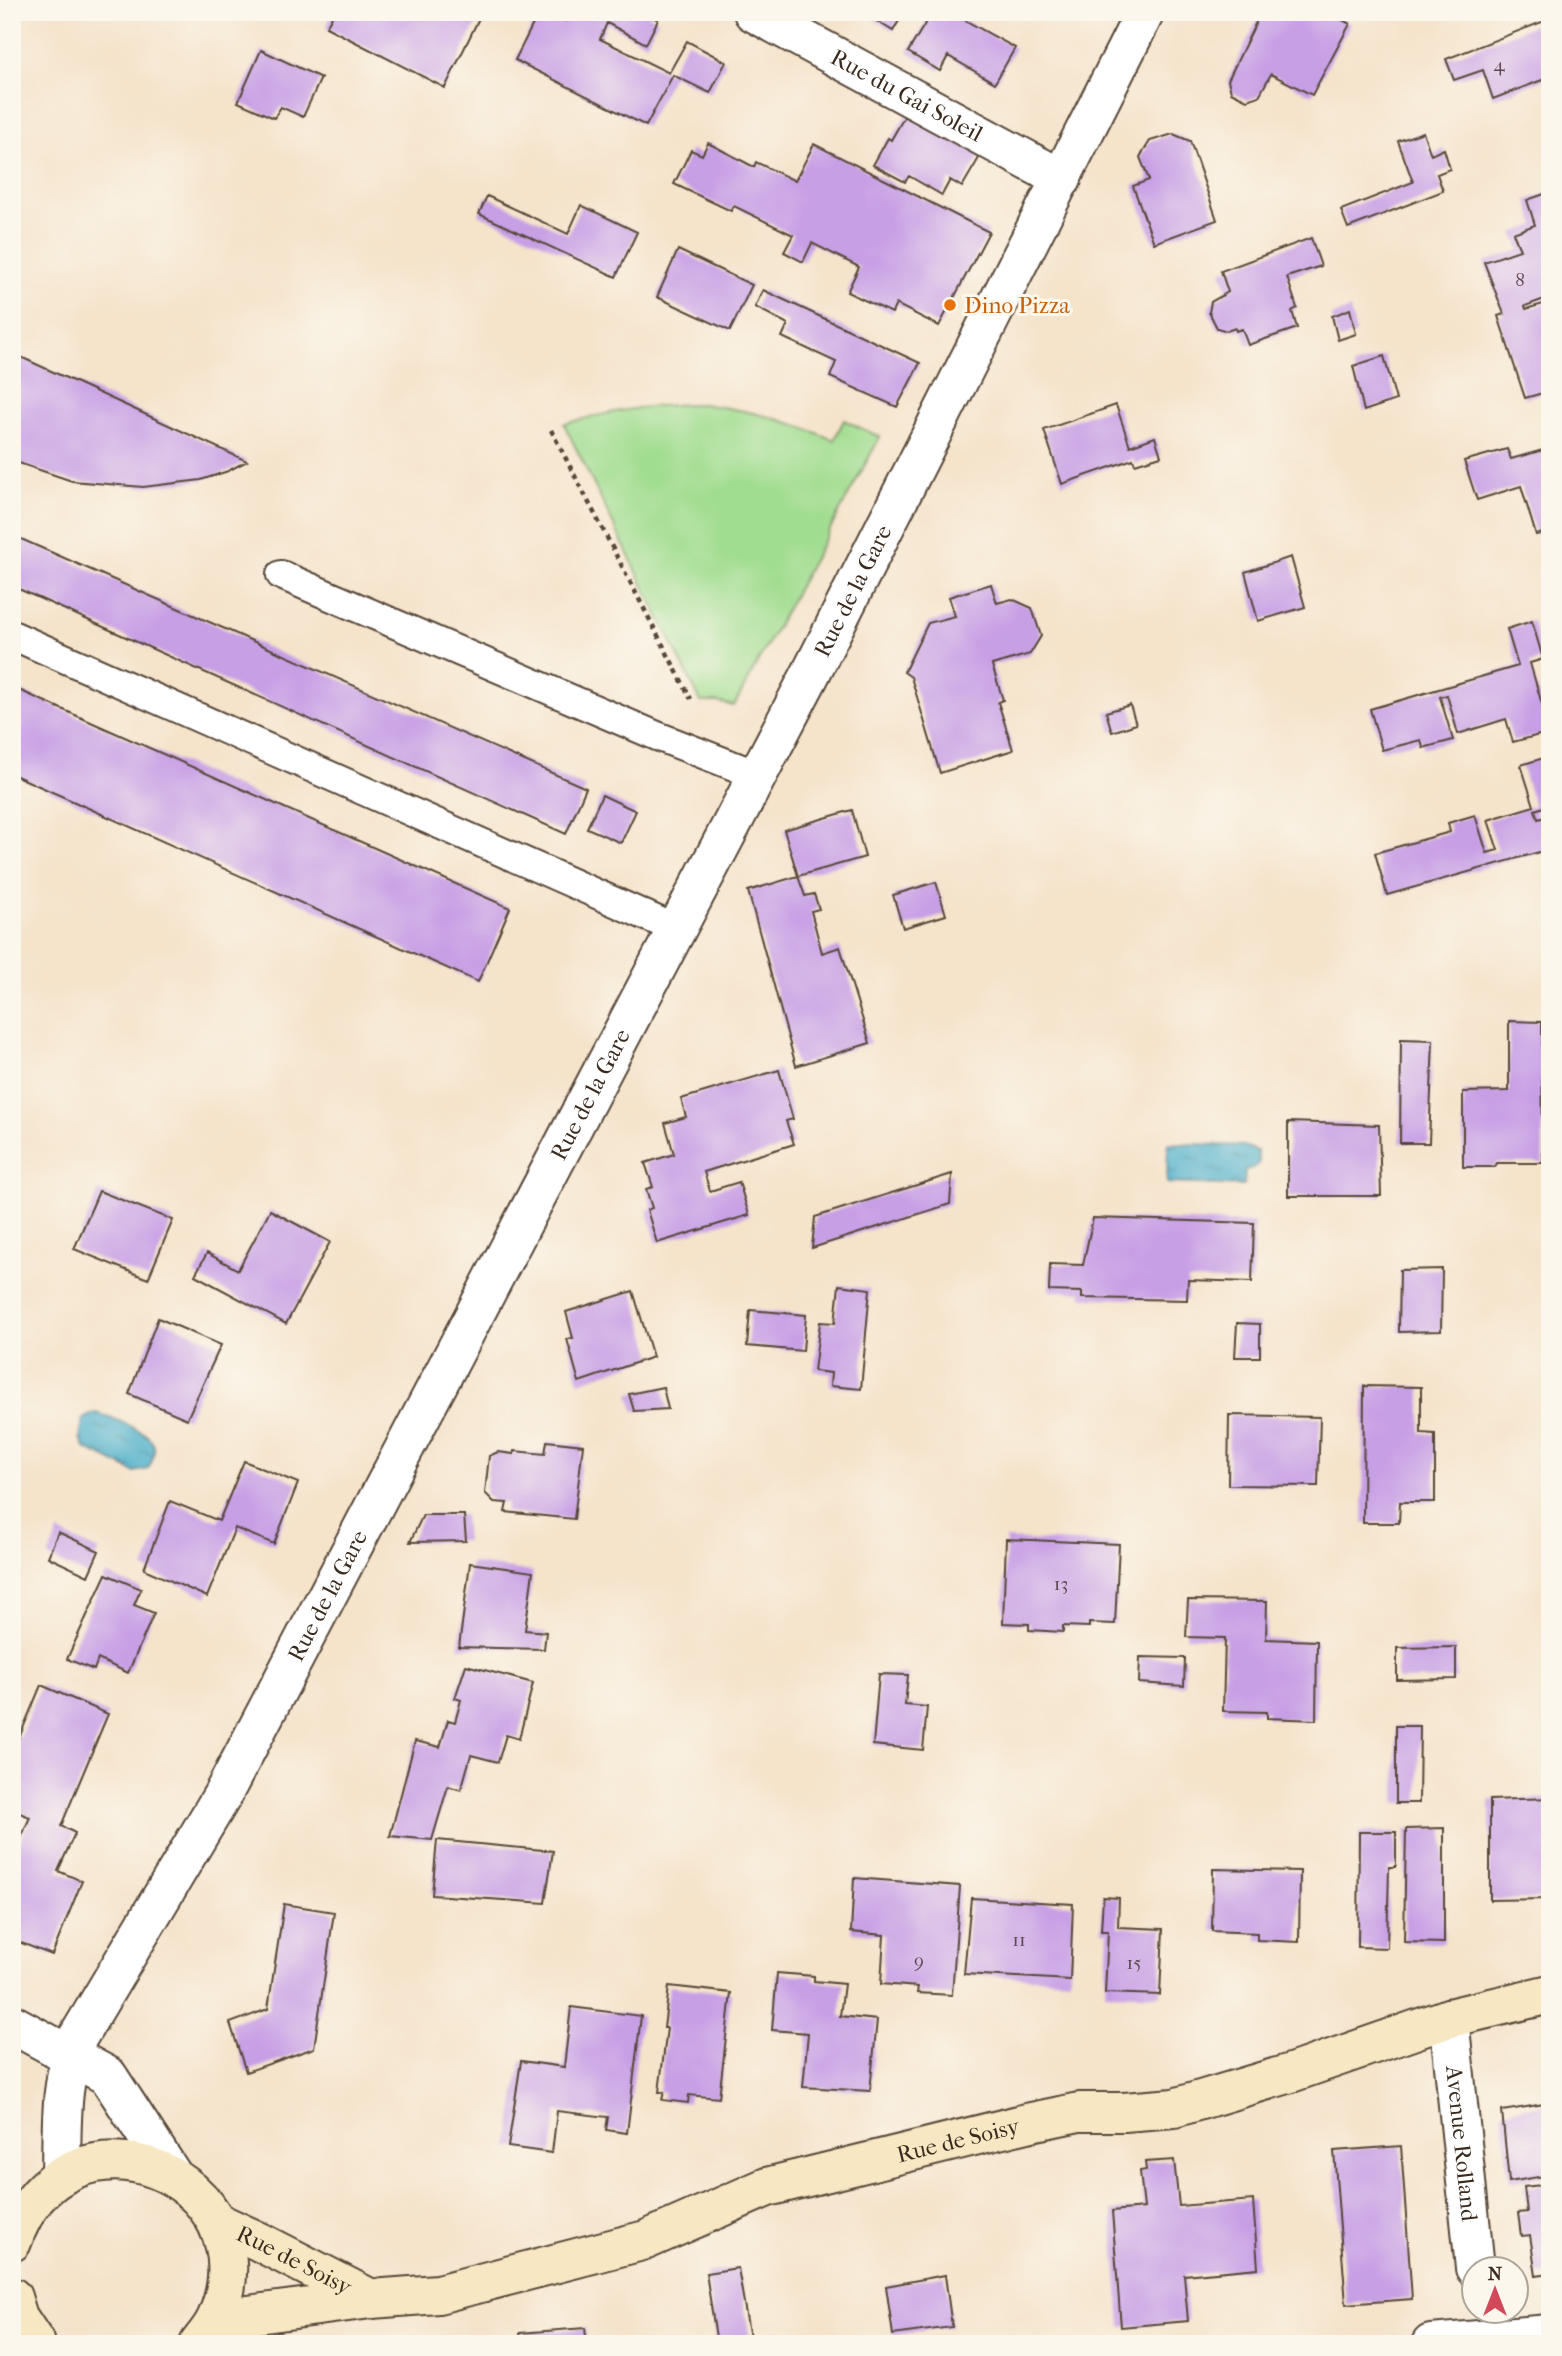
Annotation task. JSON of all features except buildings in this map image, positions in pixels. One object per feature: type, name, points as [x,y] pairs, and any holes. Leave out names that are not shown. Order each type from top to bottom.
[{"type":"main road","name":"Rue de Soisy","points":[[208,2332],[371,2299],[438,2294],[633,2243],[767,2188],[1079,2112],[1174,2108],[1291,2073],[1449,2018],[1550,1994]]},
{"type":"main road","points":[[12,2242],[19,2222],[37,2196],[61,2176],[88,2164],[117,2160],[146,2164],[173,2176],[198,2196],[217,2222],[226,2254],[226,2287],[208,2332]]},
{"type":"main road","name":"Rue de Soisy","points":[[217,2222],[371,2299]]},
{"type":"main road","points":[[12,2297],[18,2317],[36,2344]]},
{"type":"street","name":"Rue du Gai Soleil","points":[[753,12],[1062,179]]},
{"type":"street","name":"Rue de la Gare","points":[[61,2176],[64,2083],[70,2056],[78,2037],[222,1796],[757,775],[1145,12]]},
{"type":"street","name":"Avenue Rolland","points":[[1449,2018],[1473,2254]]},
{"type":"street","points":[[12,2024],[108,2076],[173,2176]]},
{"type":"street","points":[[1432,2344],[1480,2325],[1550,2334]]},
{"type":"lane","points":[[281,575],[657,736],[757,775]]},
{"type":"lane","points":[[12,635],[676,929]]},
{"type":"path","points":[[551,430],[693,704],[710,756]]},
{"type":"green space","points":[[701,404],[769,417],[834,440],[844,420],[880,437],[734,706],[701,702],[564,424],[632,409]]},
{"type":"water","points":[[1168,1143],[1244,1146],[1257,1151],[1259,1162],[1256,1167],[1245,1170],[1244,1186],[1167,1183]]},
{"type":"water","points":[[94,1413],[103,1414],[134,1428],[152,1441],[154,1452],[148,1469],[134,1472],[85,1448],[80,1438],[83,1419]]},
{"type":"place","name":"Dino Pizza","points":[[950,305]]}]
